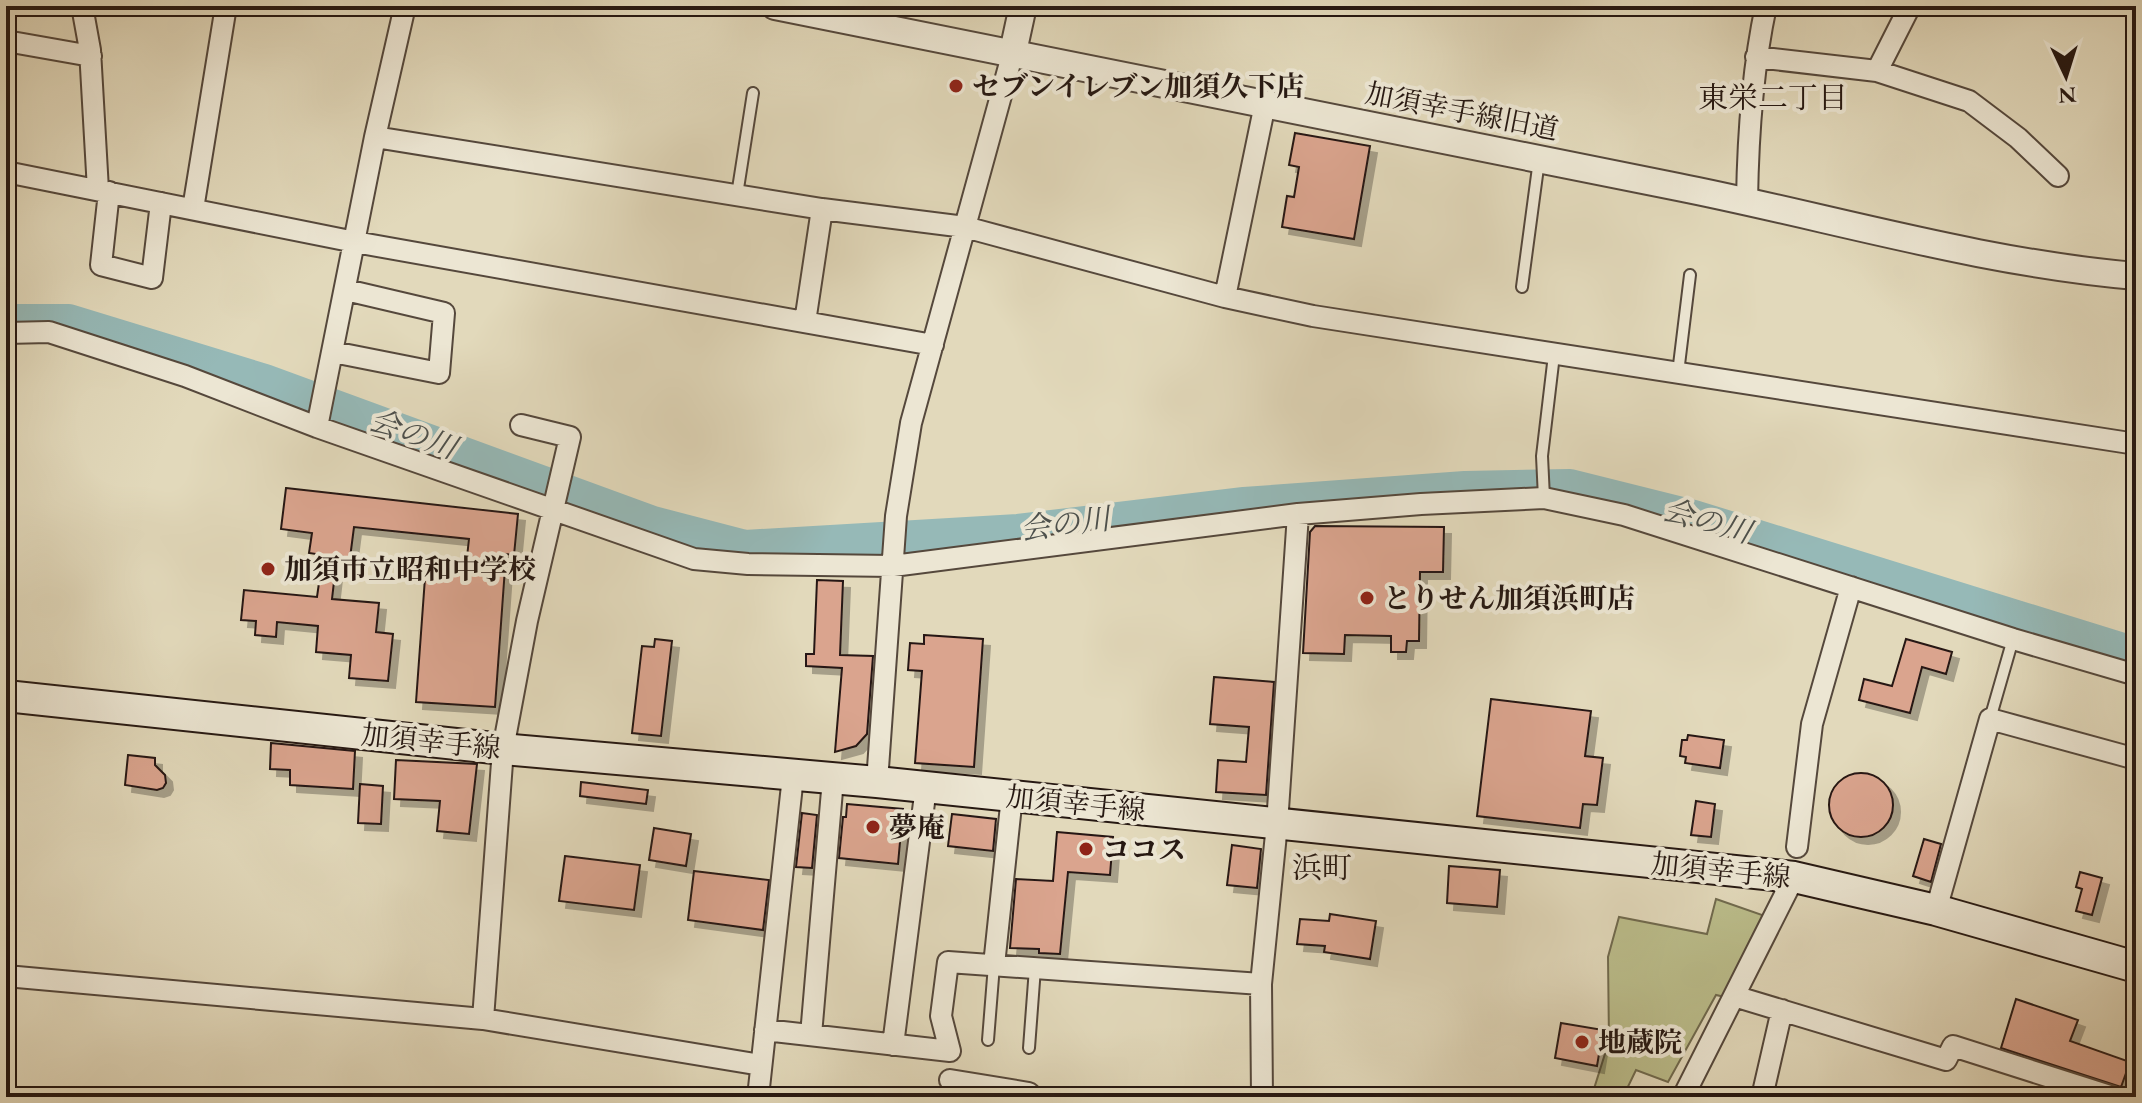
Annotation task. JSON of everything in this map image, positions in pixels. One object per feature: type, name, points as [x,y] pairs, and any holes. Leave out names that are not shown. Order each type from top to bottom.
[{"type":"main road","name":"加須幸手線","points":[[6,696],[503,749],[877,782],[1794,877],[1936,910],[2136,967]]},
{"type":"street","points":[[82,6],[91,56],[104,191],[101,265],[152,278],[161,203]]},
{"type":"street","points":[[193,209],[226,6]]},
{"type":"street","points":[[317,427],[375,137],[405,6]]},
{"type":"street","name":"加須幸手線旧道","points":[[775,6],[1539,158],[1992,254],[2136,276]]},
{"type":"street","points":[[877,782],[896,516],[911,423],[1023,6]]},
{"type":"street","points":[[1747,201],[1748,128],[1756,57],[1766,6]]},
{"type":"street","points":[[1877,71],[1910,6]]},
{"type":"street","points":[[6,41],[91,56]]},
{"type":"street","points":[[1756,57],[1877,71],[1969,101],[2018,138],[2058,176]]},
{"type":"street","points":[[1225,297],[1265,104]]},
{"type":"street","points":[[375,137],[822,209],[965,227],[1225,297],[1313,316],[2136,444]]},
{"type":"street","points":[[6,172],[355,242],[933,345]]},
{"type":"street","points":[[805,322],[822,209]]},
{"type":"street","points":[[333,352],[439,373],[444,313],[346,290]]},
{"type":"street","points":[[6,333],[49,332],[185,376],[317,427],[694,559],[748,564],[894,560],[1298,514],[1544,498],[1624,515],[2136,675]]},
{"type":"street","points":[[483,1019],[503,749],[527,621],[570,437],[521,425]]},
{"type":"street","points":[[1262,1097],[1261,984],[1277,824],[1298,514]]},
{"type":"street","points":[[1797,847],[1812,724],[1851,587]]},
{"type":"street","points":[[1936,910],[1990,719],[2136,759]]},
{"type":"street","points":[[758,1097],[793,776]]},
{"type":"street","points":[[811,1035],[833,779]]},
{"type":"street","points":[[893,1045],[926,787]]},
{"type":"street","points":[[994,965],[1012,796]]},
{"type":"street","points":[[1691,1095],[1734,996],[1794,877]]},
{"type":"street","points":[[1029,1097],[1029,1093],[950,1088],[950,1051],[941,1016],[948,962],[1261,984]]},
{"type":"street","points":[[6,976],[483,1019],[761,1065]]},
{"type":"street","points":[[1734,996],[1946,1060],[1953,1046],[2113,1097]]},
{"type":"street","points":[[1762,1097],[1782,1010]]},
{"type":"street","points":[[765,1030],[950,1051]]},
{"type":"lane","points":[[737,195],[753,93]]},
{"type":"lane","points":[[1522,287],[1539,158]]},
{"type":"lane","points":[[1678,373],[1690,275]]},
{"type":"lane","points":[[1544,498],[1542,456],[1554,355]]},
{"type":"lane","points":[[1990,719],[2013,639]]},
{"type":"lane","points":[[988,1040],[994,965]]},
{"type":"lane","points":[[1029,1048],[1035,968]]},
{"type":"green space","points":[[1716,899],[1765,916],[1725,997],[1716,995],[1668,1082],[1636,1070],[1623,1097],[1547,1097],[1549,1088],[1592,1095],[1609,1041],[1608,957],[1619,917],[1707,934]]},
{"type":"building","points":[[1295,133],[1370,146],[1354,239],[1282,227],[1287,196],[1294,197],[1299,167],[1289,165]]},
{"type":"building","points":[[286,488],[518,514],[514,555],[506,554],[495,707],[416,702],[426,564],[466,566],[469,539],[354,527],[350,558],[337,556],[332,599],[379,603],[376,632],[393,634],[388,681],[349,678],[351,655],[316,652],[318,626],[277,622],[276,637],[255,635],[256,621],[241,620],[244,590],[317,597],[323,555],[309,553],[312,533],[281,529]]},
{"type":"building","points":[[1315,526],[1444,527],[1443,572],[1420,572],[1419,641],[1407,641],[1406,652],[1391,652],[1391,636],[1345,635],[1344,654],[1303,653],[1310,532]]},
{"type":"building","points":[[817,580],[843,581],[840,655],[873,656],[867,734],[856,746],[835,752],[842,668],[806,666],[806,654],[814,654]]},
{"type":"building","points":[[924,635],[983,639],[974,767],[915,763],[922,671],[908,670],[910,643],[924,644]]},
{"type":"building","points":[[655,639],[672,641],[661,736],[632,733],[642,646],[654,647]]},
{"type":"building","points":[[1906,639],[1952,652],[1946,674],[1922,667],[1910,713],[1859,700],[1864,679],[1892,686]]},
{"type":"building","points":[[1214,677],[1274,682],[1266,795],[1216,792],[1218,760],[1246,762],[1249,727],[1210,724]]},
{"type":"building","points":[[1491,699],[1591,711],[1585,756],[1603,758],[1597,805],[1583,804],[1580,828],[1477,816]]},
{"type":"building","points":[[1688,735],[1724,740],[1720,768],[1685,763],[1686,757],[1680,756],[1682,740],[1687,740]]},
{"type":"building","points":[[271,743],[355,751],[353,789],[290,785],[290,770],[270,769]]},
{"type":"building","points":[[128,755],[155,758],[155,765],[165,775],[163,788],[157,790],[125,785]]},
{"type":"building","points":[[396,760],[477,764],[469,834],[437,831],[440,801],[394,799]]},
{"type":"building","points":[[1861,773],[1879,779],[1887,787],[1893,805],[1887,823],[1879,831],[1861,837],[1843,831],[1835,823],[1829,805],[1835,787],[1843,779]]},
{"type":"building","points":[[581,782],[648,790],[646,804],[580,796]]},
{"type":"building","points":[[360,784],[383,786],[381,824],[358,823]]},
{"type":"building","points":[[1696,801],[1715,804],[1711,837],[1691,835]]},
{"type":"building","points":[[847,804],[903,809],[898,864],[839,858]]},
{"type":"building","points":[[802,813],[817,815],[812,868],[796,867]]},
{"type":"building","points":[[952,814],[996,819],[993,851],[948,846]]},
{"type":"building","points":[[654,828],[691,834],[686,866],[649,860]]},
{"type":"building","points":[[1057,832],[1113,837],[1110,875],[1068,872],[1060,954],[1039,953],[1039,949],[1010,948],[1016,879],[1053,881]]},
{"type":"building","points":[[1924,839],[1941,844],[1931,882],[1913,876]]},
{"type":"building","points":[[1232,845],[1261,849],[1257,888],[1227,885]]},
{"type":"building","points":[[565,856],[640,865],[634,910],[559,901]]},
{"type":"building","points":[[1449,866],[1500,870],[1497,907],[1447,903]]},
{"type":"building","points":[[694,871],[769,880],[763,930],[688,920]]},
{"type":"building","points":[[2080,872],[2102,878],[2092,915],[2076,911],[2082,889],[2076,887]]},
{"type":"building","points":[[1330,914],[1376,921],[1370,959],[1324,952],[1325,946],[1297,944],[1300,919],[1329,921]]},
{"type":"building","points":[[2016,999],[2078,1020],[2070,1041],[2130,1062],[2121,1087],[2001,1048]]},
{"type":"building","points":[[1561,1023],[1603,1030],[1597,1066],[1555,1058]]},
{"type":"waterway","name":"会の川","points":[[6,320],[69,320],[265,380],[653,522],[745,546],[1018,530],[1244,503],[1465,487],[1570,485],[1694,516],[2136,653]]},
{"type":"place","name":"セブンイレブン加須久下店","points":[[956,86]]},
{"type":"place","name":"加須市立昭和中学校","points":[[268,569]]},
{"type":"place","name":"とりせん加須浜町店","points":[[1367,598]]},
{"type":"place","name":"夢庵","points":[[873,827]]},
{"type":"place","name":"ココス","points":[[1086,849]]},
{"type":"place","name":"地蔵院","points":[[1582,1042]]},
{"type":"district","name":"東栄二丁目","points":[[1773,98]]},
{"type":"district","name":"浜町","points":[[1322,868]]}]
